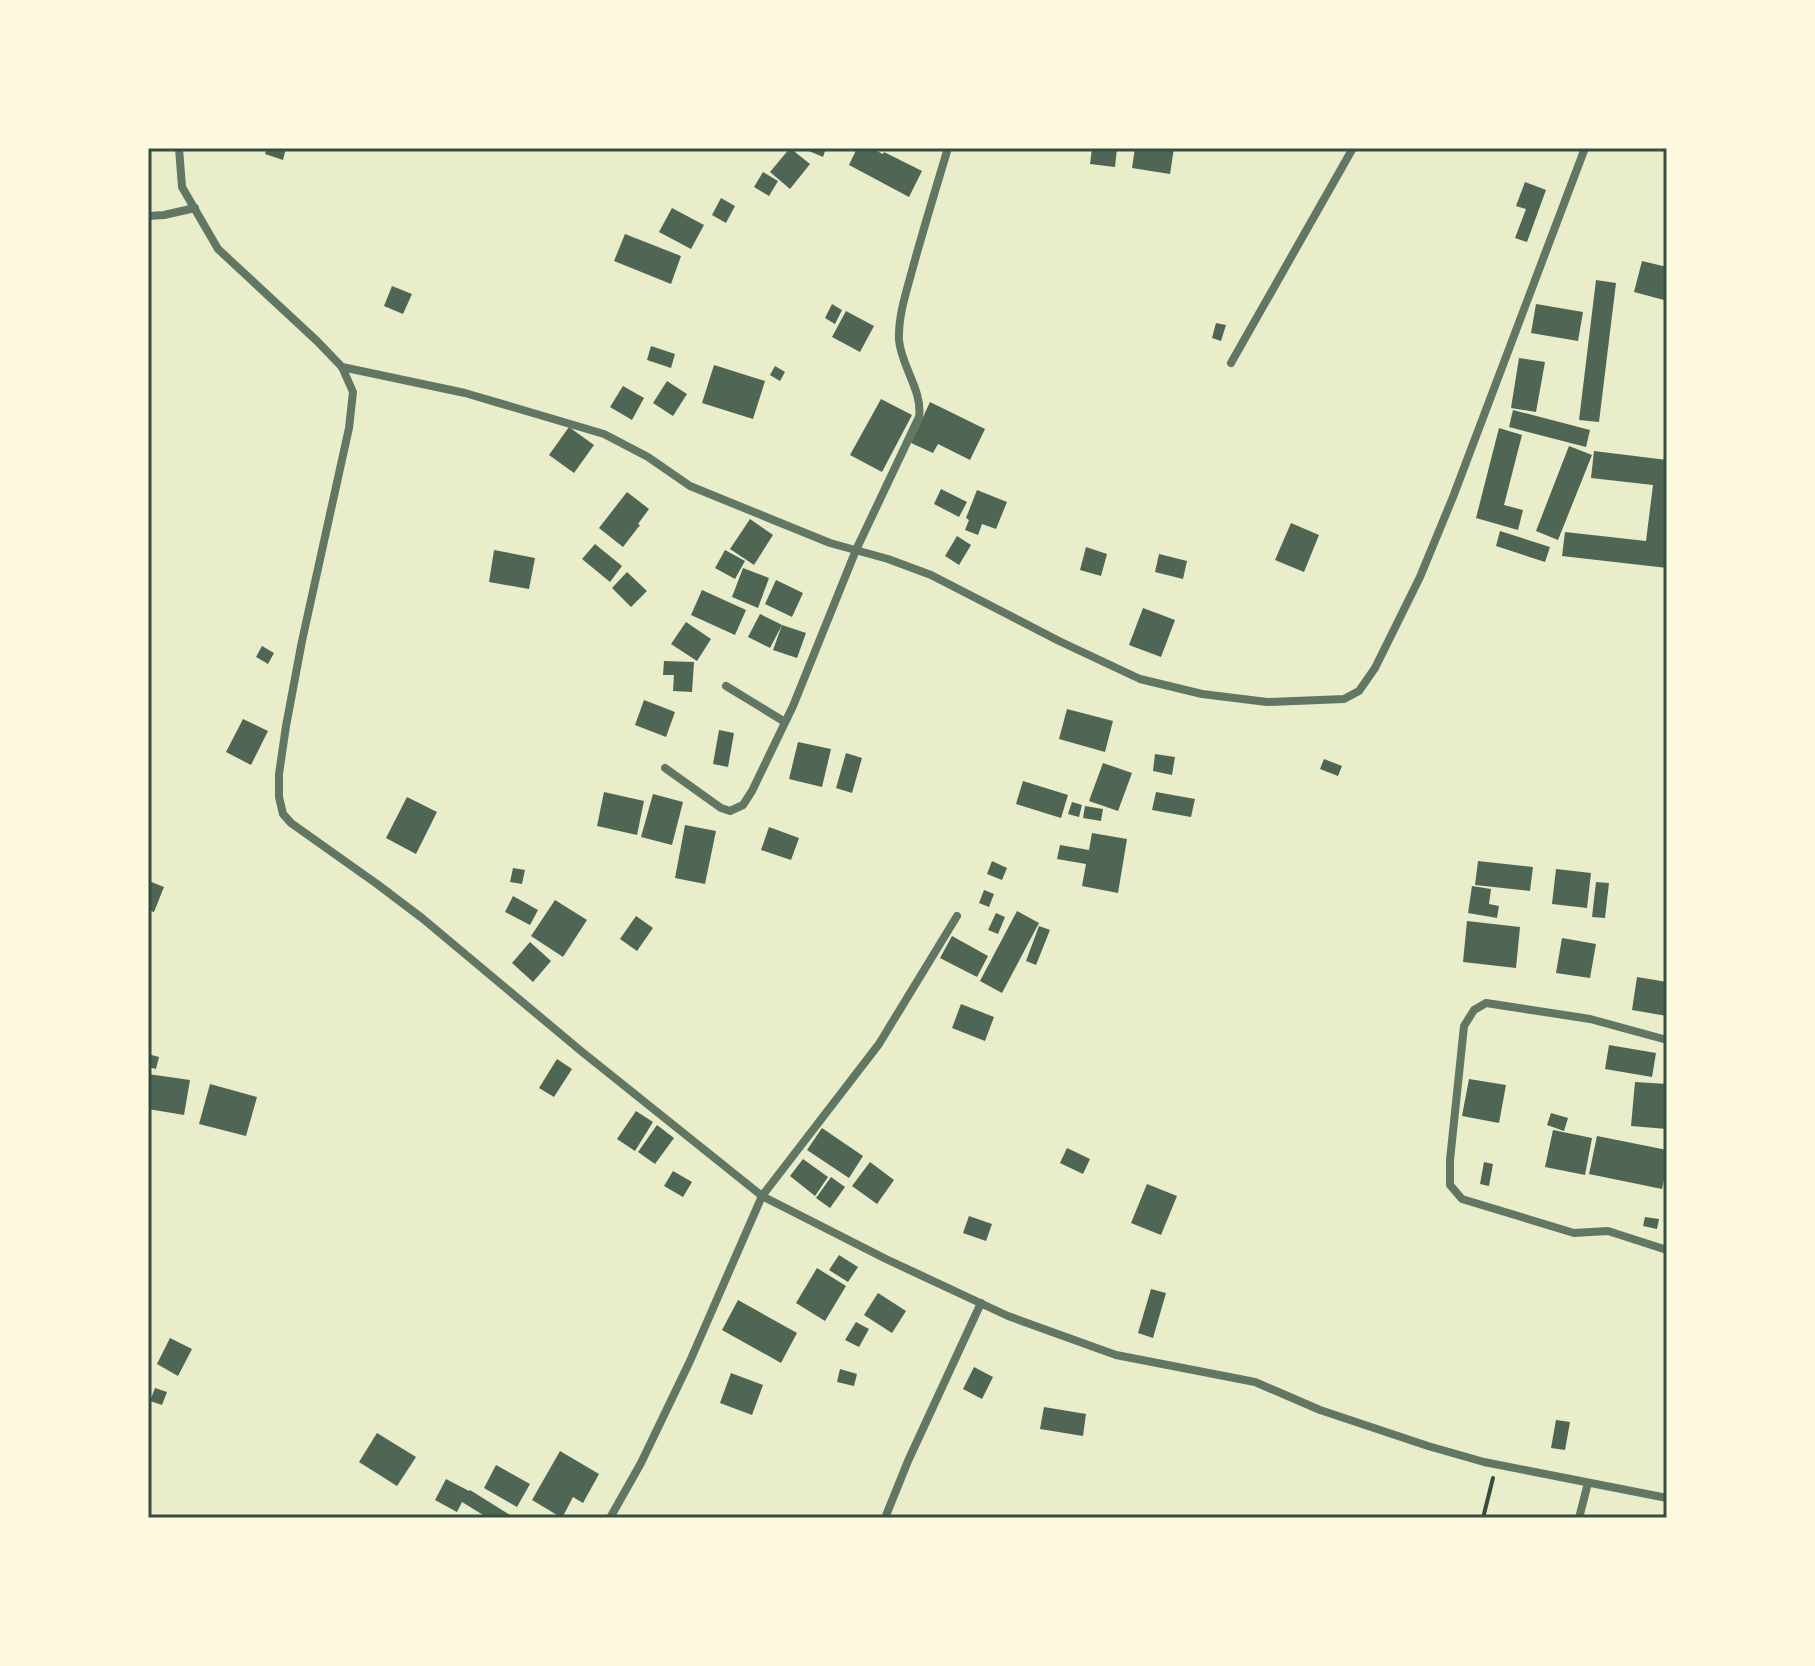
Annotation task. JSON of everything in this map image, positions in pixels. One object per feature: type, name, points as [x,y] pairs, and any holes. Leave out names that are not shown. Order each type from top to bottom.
[{"type":"street","points":[[179,148],[182,187],[218,249],[342,367],[353,392],[349,428],[302,641],[279,774],[283,814],[291,823],[422,918],[762,1196],[886,1259],[1008,1316],[1116,1355],[1255,1382],[1361,1424],[1497,1464],[1667,1498]]},
{"type":"street","points":[[665,768],[721,808],[730,811],[743,805],[749,796],[785,722],[856,550],[919,417],[921,408],[899,341],[901,312],[948,148]]},
{"type":"street","points":[[1231,363],[1353,148]]},
{"type":"street","points":[[342,367],[465,393],[604,434],[648,457],[690,486],[830,543],[931,575],[1140,679],[1202,694],[1267,702],[1344,699],[1359,691],[1375,668],[1420,577],[1585,148]]},
{"type":"street","points":[[148,216],[195,208]]},
{"type":"street","points":[[726,686],[785,722]]},
{"type":"street","points":[[610,1518],[641,1463],[690,1361],[762,1196],[879,1044],[957,916]]},
{"type":"street","points":[[1667,1040],[1590,1019],[1486,1003],[1474,1010],[1464,1026],[1450,1160],[1450,1185],[1462,1199],[1574,1233],[1608,1231],[1667,1250]]},
{"type":"street","points":[[885,1518],[981,1303]]},
{"type":"street","points":[[1579,1518],[1588,1483]]},
{"type":"path","points":[[1483,1518],[1497,1464]]},
{"type":"building","points":[[267,148],[286,148],[283,160],[265,154]]},
{"type":"building","points":[[790,148],[810,164],[790,189],[770,172]]},
{"type":"building","points":[[802,148],[826,148],[823,157]]},
{"type":"building","points":[[857,148],[884,152],[922,171],[909,197],[849,165]]},
{"type":"building","points":[[1092,148],[1117,148],[1115,167],[1090,164]]},
{"type":"building","points":[[1135,148],[1174,148],[1170,174],[1132,168]]},
{"type":"building","points":[[763,172],[778,181],[769,196],[754,187]]},
{"type":"building","points":[[1525,182],[1546,190],[1527,242],[1515,238],[1526,209],[1516,206]]},
{"type":"building","points":[[721,198],[735,206],[726,223],[712,215]]},
{"type":"building","points":[[672,208],[704,225],[691,249],[659,232]]},
{"type":"building","points":[[625,234],[681,256],[671,284],[614,261]]},
{"type":"building","points":[[1642,261],[1667,267],[1664,300],[1634,292]]},
{"type":"building","points":[[1596,280],[1616,283],[1599,422],[1579,420]]},
{"type":"building","points":[[392,286],[412,294],[403,314],[384,306]]},
{"type":"building","points":[[832,304],[842,310],[835,324],[825,318]]},
{"type":"building","points":[[1536,304],[1583,312],[1578,341],[1531,333]]},
{"type":"building","points":[[846,311],[874,326],[860,352],[832,337]]},
{"type":"building","points":[[1216,323],[1226,325],[1221,341],[1212,338]]},
{"type":"building","points":[[651,346],[675,354],[671,368],[647,360]]},
{"type":"building","points":[[1519,358],[1545,362],[1536,412],[1511,408]]},
{"type":"building","points":[[714,365],[765,381],[753,419],[702,403]]},
{"type":"building","points":[[775,366],[785,372],[780,381],[770,375]]},
{"type":"building","points":[[667,381],[687,394],[673,416],[653,403]]},
{"type":"building","points":[[623,386],[644,398],[632,420],[610,407]]},
{"type":"building","points":[[881,399],[912,415],[882,472],[850,455]]},
{"type":"building","points":[[930,402],[985,429],[970,460],[938,444],[933,453],[911,443]]},
{"type":"building","points":[[1513,410],[1590,430],[1586,447],[1509,427]]},
{"type":"building","points":[[569,427],[594,445],[574,473],[549,455]]},
{"type":"building","points":[[1499,428],[1522,435],[1504,505],[1523,510],[1518,530],[1476,518]]},
{"type":"building","points":[[1569,446],[1592,455],[1558,540],[1536,531]]},
{"type":"building","points":[[1594,451],[1667,460],[1667,568],[1562,556],[1565,532],[1646,541],[1653,485],[1591,478]]},
{"type":"building","points":[[941,489],[967,502],[959,517],[934,504]]},
{"type":"building","points":[[977,490],[1007,502],[996,529],[982,524],[978,535],[965,530],[969,520],[966,518]]},
{"type":"building","points":[[627,492],[649,509],[623,547],[599,528]]},
{"type":"building","points":[[750,519],[773,535],[754,565],[730,549]]},
{"type":"building","points":[[1291,523],[1319,535],[1304,572],[1275,560]]},
{"type":"building","points":[[1500,531],[1550,547],[1545,562],[1496,546]]},
{"type":"building","points":[[957,536],[971,545],[959,565],[945,556]]},
{"type":"building","points":[[595,544],[622,566],[610,582],[582,559]]},
{"type":"building","points":[[1086,547],[1107,554],[1101,576],[1080,570]]},
{"type":"building","points":[[494,550],[535,558],[529,589],[489,582]]},
{"type":"building","points":[[725,550],[745,561],[735,579],[715,568]]},
{"type":"building","points":[[1159,554],[1187,561],[1183,579],[1155,572]]},
{"type":"building","points":[[743,568],[769,578],[758,608],[732,597]]},
{"type":"building","points":[[627,572],[647,591],[631,607],[612,588]]},
{"type":"building","points":[[776,580],[803,593],[792,617],[765,604]]},
{"type":"building","points":[[702,590],[746,610],[735,635],[691,615]]},
{"type":"building","points":[[1143,608],[1175,620],[1161,657],[1129,645]]},
{"type":"building","points":[[760,614],[782,625],[770,648],[748,637]]},
{"type":"building","points":[[686,622],[711,639],[697,661],[671,644]]},
{"type":"building","points":[[782,625],[806,633],[797,658],[773,650]]},
{"type":"building","points":[[262,646],[274,653],[268,664],[256,657]]},
{"type":"building","points":[[664,661],[694,662],[692,692],[673,691],[674,675],[663,675]]},
{"type":"building","points":[[644,700],[675,712],[666,737],[635,725]]},
{"type":"building","points":[[1067,709],[1113,721],[1105,752],[1059,739]]},
{"type":"building","points":[[243,719],[268,731],[251,765],[226,752]]},
{"type":"building","points":[[719,730],[734,733],[728,767],[713,764]]},
{"type":"building","points":[[798,742],[831,749],[822,787],[789,779]]},
{"type":"building","points":[[846,753],[862,758],[852,793],[836,788]]},
{"type":"building","points":[[1155,754],[1175,757],[1172,775],[1153,771]]},
{"type":"building","points":[[1324,759],[1342,766],[1338,776],[1320,769]]},
{"type":"building","points":[[1103,763],[1132,773],[1118,811],[1089,801]]},
{"type":"building","points":[[1023,781],[1068,795],[1061,818],[1016,804]]},
{"type":"building","points":[[604,792],[644,801],[637,835],[597,826]]},
{"type":"building","points":[[1156,792],[1195,799],[1191,817],[1152,810]]},
{"type":"building","points":[[653,794],[683,802],[672,845],[641,837]]},
{"type":"building","points":[[407,797],[437,812],[416,854],[386,838]]},
{"type":"building","points":[[1072,802],[1082,805],[1079,817],[1068,814]]},
{"type":"building","points":[[1085,806],[1103,809],[1101,821],[1083,818]]},
{"type":"building","points":[[685,825],[716,831],[705,884],[675,878]]},
{"type":"building","points":[[769,827],[799,838],[791,860],[761,850]]},
{"type":"building","points":[[1092,833],[1127,839],[1118,893],[1082,886],[1086,864],[1057,859],[1060,845],[1089,850]]},
{"type":"building","points":[[992,861],[1007,868],[1002,880],[987,874]]},
{"type":"building","points":[[1478,861],[1533,867],[1530,891],[1475,885]]},
{"type":"building","points":[[513,868],[525,870],[522,884],[510,882]]},
{"type":"building","points":[[1556,869],[1591,873],[1587,908],[1552,904]]},
{"type":"building","points":[[149,881],[164,887],[154,912],[148,910]]},
{"type":"building","points":[[1596,882],[1609,883],[1605,918],[1592,917]]},
{"type":"building","points":[[1472,886],[1491,889],[1489,904],[1499,906],[1497,918],[1468,913]]},
{"type":"building","points":[[984,890],[994,894],[989,907],[979,903]]},
{"type":"building","points":[[513,896],[538,910],[530,925],[505,912]]},
{"type":"building","points":[[555,900],[587,920],[563,957],[531,936]]},
{"type":"building","points":[[1017,911],[1039,923],[1002,993],[980,981]]},
{"type":"building","points":[[996,913],[1005,917],[998,934],[988,930]]},
{"type":"building","points":[[636,916],[653,928],[637,951],[620,939]]},
{"type":"building","points":[[1467,921],[1520,927],[1516,968],[1463,962]]},
{"type":"building","points":[[1039,926],[1050,930],[1036,965],[1026,961]]},
{"type":"building","points":[[952,936],[988,956],[977,977],[940,958]]},
{"type":"building","points":[[1562,938],[1596,944],[1590,978],[1556,973]]},
{"type":"building","points":[[530,942],[551,961],[533,982],[512,963]]},
{"type":"building","points":[[1637,977],[1667,982],[1667,1016],[1632,1010]]},
{"type":"building","points":[[961,1004],[994,1017],[985,1041],[952,1028]]},
{"type":"building","points":[[1609,1045],[1656,1053],[1652,1077],[1605,1069]]},
{"type":"building","points":[[148,1054],[159,1057],[156,1069],[148,1067]]},
{"type":"building","points":[[557,1059],[572,1069],[554,1097],[539,1088]]},
{"type":"building","points":[[148,1074],[190,1080],[184,1115],[148,1109]]},
{"type":"building","points":[[1469,1079],[1506,1085],[1499,1123],[1462,1116]]},
{"type":"building","points":[[1635,1082],[1667,1084],[1667,1129],[1631,1126]]},
{"type":"building","points":[[210,1084],[257,1097],[246,1136],[199,1124]]},
{"type":"building","points":[[636,1111],[653,1122],[635,1151],[617,1139]]},
{"type":"building","points":[[1551,1113],[1568,1118],[1564,1131],[1547,1125]]},
{"type":"building","points":[[657,1125],[674,1138],[655,1164],[638,1152]]},
{"type":"building","points":[[822,1128],[863,1156],[849,1178],[807,1150]]},
{"type":"building","points":[[1553,1130],[1592,1138],[1585,1175],[1545,1167]]},
{"type":"building","points":[[1597,1136],[1667,1150],[1662,1189],[1589,1174]]},
{"type":"building","points":[[1067,1148],[1090,1159],[1083,1174],[1060,1163]]},
{"type":"building","points":[[803,1159],[828,1177],[815,1196],[790,1176]]},
{"type":"building","points":[[870,1162],[894,1180],[877,1204],[852,1186]]},
{"type":"building","points":[[1484,1162],[1493,1164],[1489,1186],[1480,1184]]},
{"type":"building","points":[[673,1171],[692,1182],[683,1197],[664,1186]]},
{"type":"building","points":[[831,1177],[845,1187],[830,1208],[816,1198]]},
{"type":"building","points":[[1147,1184],[1177,1196],[1161,1235],[1131,1223]]},
{"type":"building","points":[[969,1216],[992,1224],[986,1241],[963,1233]]},
{"type":"building","points":[[1645,1217],[1659,1219],[1657,1229],[1643,1226]]},
{"type":"building","points":[[839,1255],[858,1267],[848,1282],[829,1270]]},
{"type":"building","points":[[817,1268],[846,1286],[825,1321],[796,1303]]},
{"type":"building","points":[[1151,1289],[1166,1293],[1153,1338],[1138,1333]]},
{"type":"building","points":[[878,1293],[906,1311],[892,1333],[864,1315]]},
{"type":"building","points":[[738,1300],[797,1333],[781,1363],[722,1330]]},
{"type":"building","points":[[856,1322],[869,1329],[859,1347],[845,1340]]},
{"type":"building","points":[[170,1338],[192,1349],[178,1376],[157,1364]]},
{"type":"building","points":[[974,1367],[993,1377],[982,1399],[963,1389]]},
{"type":"building","points":[[840,1369],[857,1374],[854,1386],[837,1382]]},
{"type":"building","points":[[731,1373],[763,1385],[752,1415],[720,1403]]},
{"type":"building","points":[[155,1388],[167,1392],[162,1405],[150,1401]]},
{"type":"building","points":[[1044,1407],[1086,1414],[1083,1436],[1040,1429]]},
{"type":"building","points":[[1556,1420],[1570,1422],[1565,1450],[1551,1448]]},
{"type":"building","points":[[377,1433],[416,1457],[397,1486],[359,1462]]},
{"type":"building","points":[[560,1451],[599,1474],[583,1503],[573,1497],[562,1518],[532,1500]]},
{"type":"building","points":[[496,1465],[530,1484],[517,1507],[484,1488]]},
{"type":"building","points":[[446,1479],[510,1515],[508,1518],[488,1518],[462,1502],[457,1512],[435,1500]]}]
